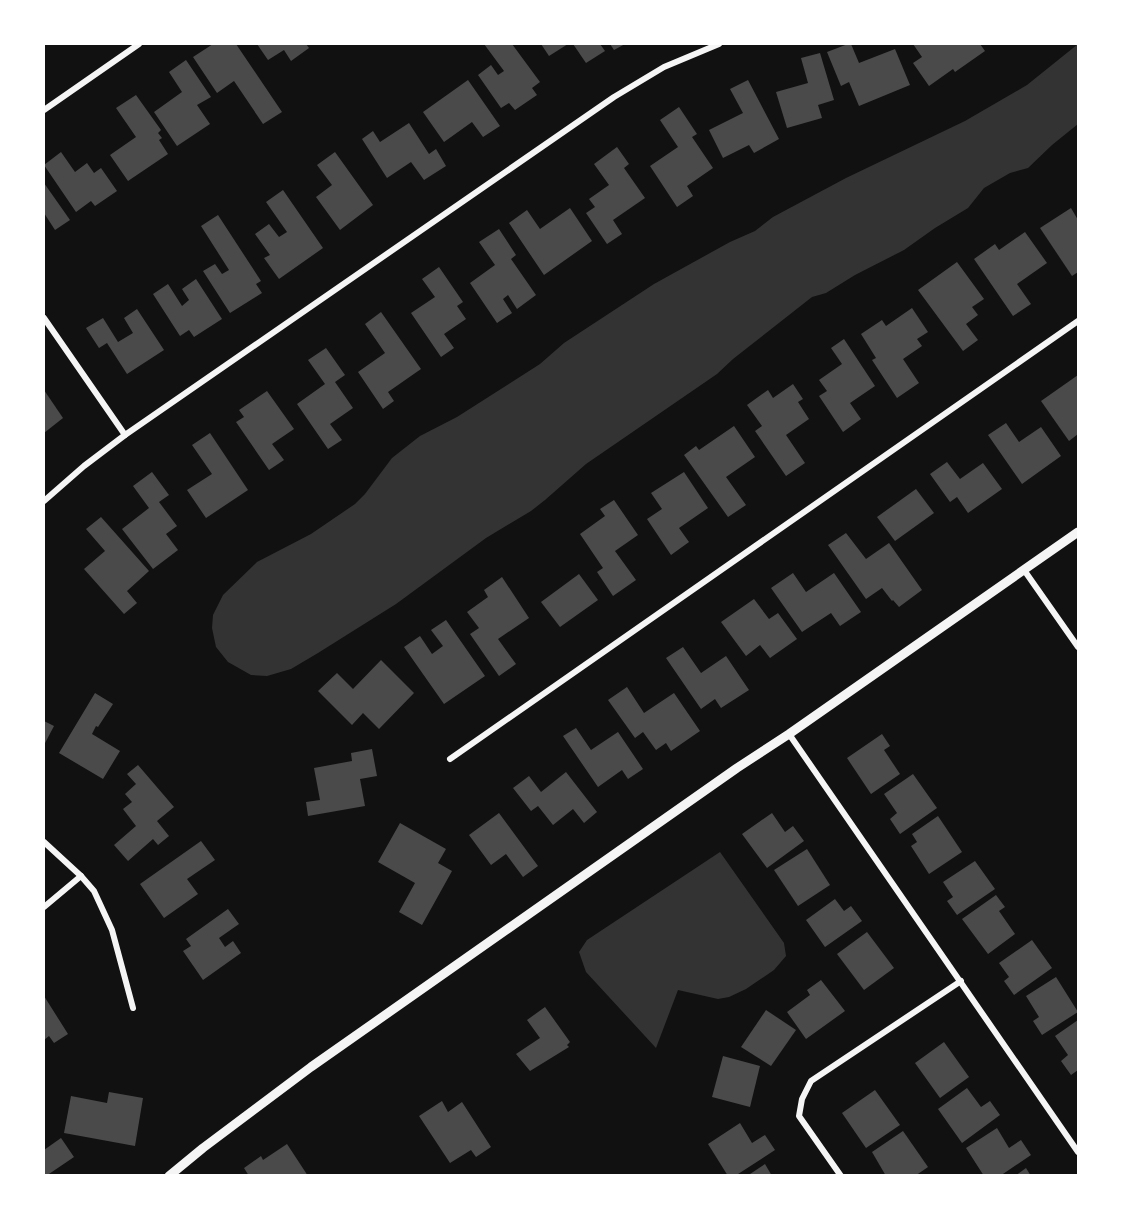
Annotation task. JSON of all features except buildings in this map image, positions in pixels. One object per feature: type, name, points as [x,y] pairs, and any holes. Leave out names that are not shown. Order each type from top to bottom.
[{"type":"street","points":[[44,110],[139,44]]},
{"type":"street","points":[[44,501],[84,466],[125,435],[614,97],[664,67],[719,44]]},
{"type":"street","points":[[44,318],[125,435]]},
{"type":"street","points":[[450,759],[1078,321]]},
{"type":"street","points":[[169,1176],[311,1067],[1078,532]]},
{"type":"street","points":[[1024,570],[1078,647]]},
{"type":"street","points":[[789,734],[1078,1152]]},
{"type":"street","points":[[44,842],[94,891],[112,930],[133,1008]]},
{"type":"street","points":[[44,907],[81,876]]},
{"type":"street","points":[[841,1176],[799,1116],[802,1099],[811,1081],[961,981]]},
{"type":"shaded area","points":[[1078,44],[1078,124],[1028,168],[1010,173],[984,188],[968,208],[904,250],[826,293],[812,297],[717,374],[586,464],[531,511],[486,538],[396,604],[291,669],[267,676],[251,675],[228,662],[216,647],[212,628],[213,615],[223,595],[257,562],[311,534],[355,504],[392,458],[420,436],[457,417],[540,364],[564,343],[654,284],[730,242],[755,231],[773,217],[846,178],[965,121],[1027,85]]},
{"type":"shaded area","points":[[720,852],[784,943],[786,956],[774,970],[746,989],[729,997],[718,999],[678,990],[656,1048],[586,972],[579,952],[587,940]]}]
